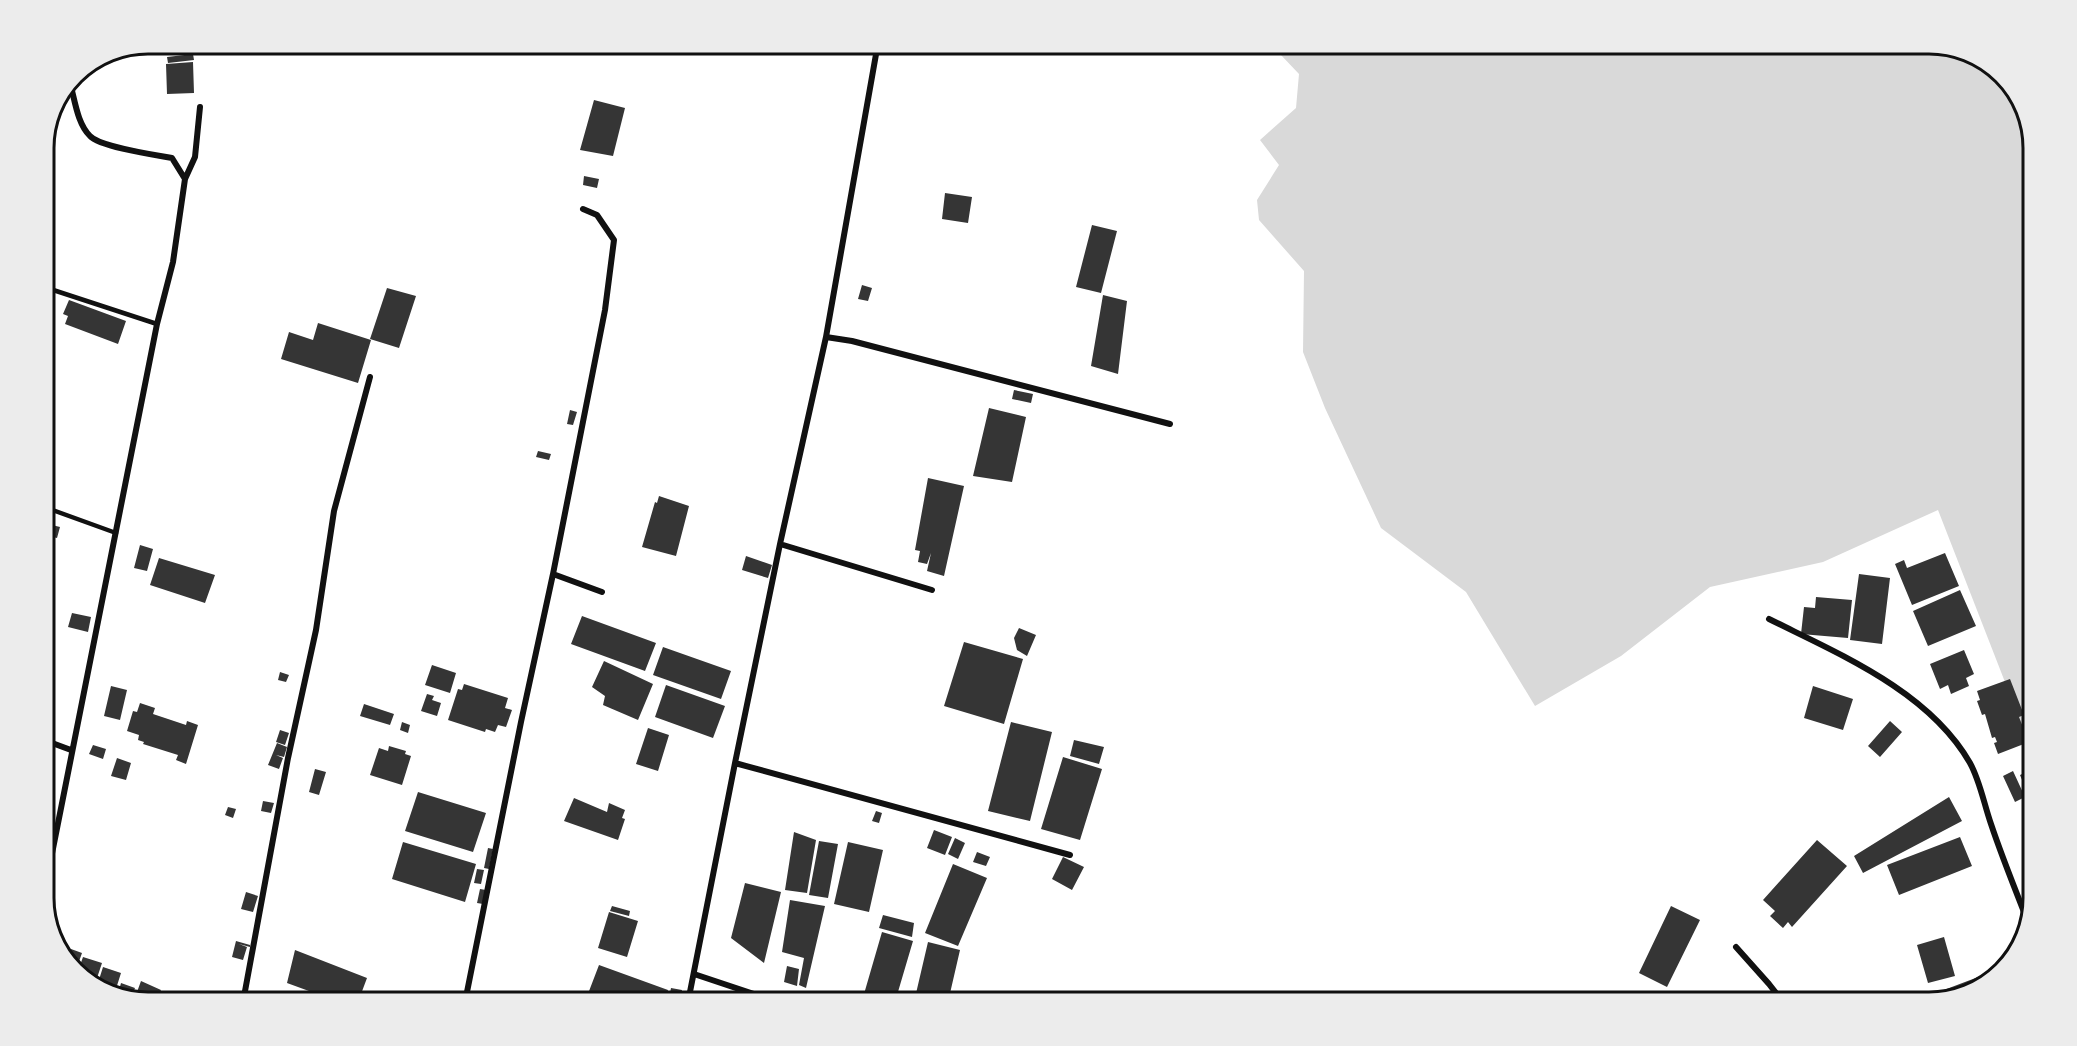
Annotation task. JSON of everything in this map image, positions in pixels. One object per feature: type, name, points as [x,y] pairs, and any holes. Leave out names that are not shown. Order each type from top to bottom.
[{"type":"street","points":[[690,992],[780,544],[826,337],[876,54]]},
{"type":"street","points":[[73,92],[80,118],[90,138],[108,145],[172,158],[185,180]]},
{"type":"street","points":[[54,841],[157,324],[173,262],[185,180],[195,157],[200,107]]},
{"type":"street","points":[[467,992],[605,310],[614,240],[597,214],[583,208]]},
{"type":"street","points":[[826,337],[852,341],[1170,424]]},
{"type":"street","points":[[245,992],[288,758],[316,630],[334,511],[370,377]]},
{"type":"street","points":[[780,544],[932,590]]},
{"type":"street","points":[[553,574],[602,592]]},
{"type":"street","points":[[1768,619],[1868,669],[1933,716],[1955,741],[1971,765],[2022,907]]},
{"type":"street","points":[[54,744],[71,750]]},
{"type":"street","points":[[735,763],[1070,855]]},
{"type":"street","points":[[1736,946],[1775,992]]},
{"type":"street","points":[[694,974],[748,992]]},
{"type":"lane","points":[[54,290],[157,324]]},
{"type":"lane","points":[[54,511],[116,533]]},
{"type":"shaded area","points":[[1280,54],[1929,54],[1959,59],[1991,77],[2013,106],[2023,142],[2023,728],[1938,510],[1823,562],[1710,587],[1621,656],[1535,706],[1466,592],[1381,528],[1325,408],[1303,352],[1304,271],[1259,220],[1257,200],[1279,165],[1260,140],[1296,108],[1299,74]]},
{"type":"building","points":[[193,54],[194,60],[168,63],[167,57]]},
{"type":"building","points":[[193,62],[194,93],[167,94],[166,64]]},
{"type":"building","points":[[594,100],[625,108],[613,156],[580,150]]},
{"type":"building","points":[[584,176],[599,179],[597,188],[583,185]]},
{"type":"building","points":[[945,193],[972,197],[968,223],[942,219]]},
{"type":"building","points":[[1092,225],[1117,231],[1101,293],[1076,287]]},
{"type":"building","points":[[862,285],[872,288],[868,301],[858,299]]},
{"type":"building","points":[[387,288],[416,296],[399,348],[370,339]]},
{"type":"building","points":[[1103,295],[1127,301],[1118,374],[1091,366]]},
{"type":"building","points":[[69,300],[126,321],[118,344],[65,324],[68,316],[63,314]]},
{"type":"building","points":[[318,323],[371,340],[358,383],[281,359],[289,332],[313,340]]},
{"type":"building","points":[[1014,390],[1033,394],[1031,403],[1012,399]]},
{"type":"building","points":[[989,408],[1026,417],[1012,482],[973,476]]},
{"type":"building","points":[[570,410],[577,412],[573,425],[567,424]]},
{"type":"building","points":[[538,451],[551,454],[549,460],[536,457]]},
{"type":"building","points":[[928,478],[964,486],[944,576],[927,571],[931,553],[927,564],[918,562],[920,551],[915,550]]},
{"type":"building","points":[[659,496],[689,506],[676,556],[642,547],[655,502],[657,503]]},
{"type":"building","points":[[54,526],[60,527],[57,538],[54,537]]},
{"type":"building","points":[[140,545],[153,549],[147,571],[134,568]]},
{"type":"building","points":[[1945,553],[1959,586],[1912,605],[1895,564],[1904,560],[1907,568]]},
{"type":"building","points":[[746,556],[772,565],[768,578],[742,570]]},
{"type":"building","points":[[159,558],[215,575],[205,603],[150,585]]},
{"type":"building","points":[[1859,574],[1890,578],[1882,644],[1850,640]]},
{"type":"building","points":[[1960,590],[1976,626],[1928,646],[1913,611]]},
{"type":"building","points":[[1816,597],[1852,600],[1848,638],[1801,634],[1804,607],[1815,608]]},
{"type":"building","points":[[72,613],[91,617],[88,632],[68,627]]},
{"type":"building","points":[[582,616],[656,643],[645,671],[571,644]]},
{"type":"building","points":[[1019,628],[1036,635],[1027,656],[1017,650],[1014,638]]},
{"type":"building","points":[[964,642],[1023,659],[1004,724],[944,706]]},
{"type":"building","points":[[663,647],[731,671],[721,699],[653,675]]},
{"type":"building","points":[[1964,650],[1974,674],[1966,678],[1969,686],[1951,694],[1948,685],[1940,689],[1930,664]]},
{"type":"building","points":[[604,661],[653,684],[638,720],[603,705],[605,696],[592,687]]},
{"type":"building","points":[[432,665],[456,673],[450,693],[425,685]]},
{"type":"building","points":[[280,672],[289,675],[286,682],[278,680]]},
{"type":"building","points":[[2010,679],[2023,712],[2023,715],[2019,717],[2023,727],[2023,744],[1998,754],[1994,743],[1997,742],[1995,737],[1992,738],[1985,714],[1982,715],[1977,701],[1980,700],[1977,691]]},
{"type":"building","points":[[464,684],[508,698],[505,708],[512,710],[506,727],[498,725],[495,732],[486,729],[485,732],[448,720],[458,689],[462,690]]},
{"type":"building","points":[[666,685],[725,706],[713,738],[655,717]]},
{"type":"building","points":[[111,686],[127,690],[120,720],[104,716]]},
{"type":"building","points":[[1813,686],[1853,699],[1843,730],[1804,718]]},
{"type":"building","points":[[427,694],[434,696],[432,700],[441,703],[437,716],[421,711]]},
{"type":"building","points":[[140,703],[155,708],[153,714],[186,725],[187,721],[198,725],[186,764],[176,760],[178,755],[143,744],[144,742],[138,740],[139,735],[127,731],[133,711],[137,712]]},
{"type":"building","points":[[364,704],[394,714],[390,725],[360,716]]},
{"type":"building","points":[[1890,721],[1902,732],[1880,757],[1868,746]]},
{"type":"building","points":[[402,722],[410,725],[408,733],[400,730]]},
{"type":"building","points":[[1011,722],[1052,732],[1030,821],[988,811]]},
{"type":"building","points":[[648,728],[669,735],[658,771],[636,764]]},
{"type":"building","points":[[280,730],[289,733],[285,745],[276,742]]},
{"type":"building","points":[[1074,740],[1104,747],[1099,764],[1070,756]]},
{"type":"building","points":[[277,743],[287,747],[284,757],[276,755],[283,758],[279,769],[268,765]]},
{"type":"building","points":[[93,745],[106,749],[103,759],[89,754]]},
{"type":"building","points":[[389,746],[406,751],[405,754],[411,756],[402,785],[370,775],[379,748],[388,751]]},
{"type":"building","points":[[1063,757],[1102,769],[1080,840],[1041,829]]},
{"type":"building","points":[[117,758],[131,763],[126,780],[111,776]]},
{"type":"building","points":[[315,769],[326,772],[319,795],[309,792]]},
{"type":"building","points":[[2013,771],[2023,793],[2023,798],[2015,802],[2003,776]]},
{"type":"building","points":[[418,792],[486,813],[473,852],[405,831]]},
{"type":"building","points":[[1949,797],[1962,821],[1863,873],[1854,856]]},
{"type":"building","points":[[574,798],[607,812],[609,803],[625,810],[622,818],[625,819],[618,840],[564,821]]},
{"type":"building","points":[[263,801],[274,803],[271,813],[261,811]]},
{"type":"building","points":[[228,807],[236,809],[233,818],[225,815]]},
{"type":"building","points":[[876,811],[882,813],[879,823],[872,821]]},
{"type":"building","points":[[934,830],[952,837],[945,855],[927,848]]},
{"type":"building","points":[[794,832],[816,840],[807,893],[785,890]]},
{"type":"building","points":[[1960,837],[1972,866],[1899,895],[1887,865]]},
{"type":"building","points":[[955,838],[965,843],[958,859],[948,854]]},
{"type":"building","points":[[1817,840],[1847,866],[1792,927],[1788,922],[1783,928],[1770,916],[1775,911],[1763,900]]},
{"type":"building","points":[[819,841],[838,844],[828,898],[809,895]]},
{"type":"building","points":[[403,842],[476,864],[465,902],[392,879]]},
{"type":"building","points":[[848,842],[883,850],[869,912],[834,904]]},
{"type":"building","points":[[488,848],[493,849],[489,869],[484,868]]},
{"type":"building","points":[[977,852],[990,857],[986,866],[973,862]]},
{"type":"building","points":[[1063,857],[1084,867],[1072,890],[1052,879]]},
{"type":"building","points":[[953,864],[987,878],[958,946],[925,933]]},
{"type":"building","points":[[477,869],[484,870],[481,884],[474,883]]},
{"type":"building","points":[[745,883],[781,892],[764,963],[731,938]]},
{"type":"building","points":[[480,889],[486,890],[483,904],[477,903]]},
{"type":"building","points":[[246,892],[258,896],[253,912],[241,909]]},
{"type":"building","points":[[790,900],[825,906],[806,988],[799,985],[804,958],[782,952]]},
{"type":"building","points":[[612,906],[630,911],[629,916],[610,911]]},
{"type":"building","points":[[1671,906],[1700,920],[1667,987],[1639,973]]},
{"type":"building","points":[[609,912],[638,921],[627,957],[598,948]]},
{"type":"building","points":[[883,915],[914,923],[912,937],[879,928]]},
{"type":"building","points":[[882,932],[913,941],[898,992],[865,992]]},
{"type":"building","points":[[1944,937],[1955,976],[1928,983],[1917,945]]},
{"type":"building","points":[[236,941],[250,945],[250,947],[239,944],[247,947],[243,960],[232,957]]},
{"type":"building","points":[[928,942],[960,950],[950,992],[916,992]]},
{"type":"building","points":[[295,950],[367,978],[362,992],[312,992],[287,983]]},
{"type":"building","points":[[70,951],[82,953],[79,962],[77,960]]},
{"type":"building","points":[[83,957],[102,963],[97,977],[81,964]]},
{"type":"building","points":[[599,965],[668,990],[668,992],[589,992]]},
{"type":"building","points":[[787,966],[799,969],[797,986],[784,982]]},
{"type":"building","points":[[103,967],[121,973],[117,986],[99,978]]},
{"type":"building","points":[[1981,976],[1953,989],[1941,991]]},
{"type":"building","points":[[141,981],[161,990],[160,992],[137,991]]},
{"type":"building","points":[[121,983],[135,988],[134,991],[120,987]]},
{"type":"building","points":[[671,988],[682,990],[682,992],[670,992]]}]
